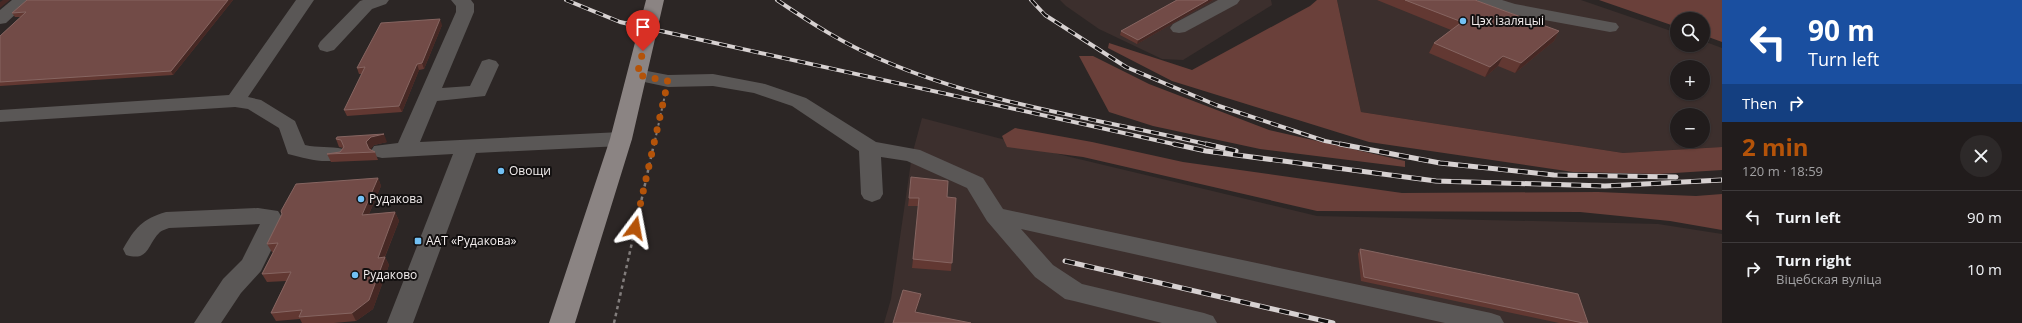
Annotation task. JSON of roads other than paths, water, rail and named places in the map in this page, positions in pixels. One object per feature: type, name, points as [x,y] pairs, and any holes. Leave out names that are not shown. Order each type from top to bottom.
[{"type":"main road","points":[[562,323],[621,138],[655,0]]},
{"type":"lane","points":[[0,18],[22,0]]},
{"type":"lane","points":[[235,101],[305,0]]},
{"type":"lane","points":[[327,46],[366,5],[380,0]]},
{"type":"lane","points":[[406,150],[466,12],[466,4],[460,0]]},
{"type":"lane","points":[[1179,28],[1231,0]]},
{"type":"lane","points":[[1486,0],[1510,8],[1610,27]]},
{"type":"lane","points":[[430,95],[478,92],[489,66]]},
{"type":"lane","points":[[637,75],[668,81],[713,80],[758,88],[799,102],[870,148],[912,155],[975,183],[995,216],[1044,271],[1074,292],[1204,323]]},
{"type":"lane","points":[[0,116],[235,101],[254,104],[288,125],[296,149],[312,154],[335,154]]},
{"type":"lane","points":[[382,151],[621,138]]},
{"type":"lane","points":[[400,323],[467,147]]},
{"type":"lane","points":[[870,148],[872,194]]},
{"type":"lane","points":[[135,249],[152,226],[166,220],[258,216],[270,217],[273,222],[252,265],[232,286],[207,323]]},
{"type":"lane","points":[[995,216],[1491,323]]},
{"type":"railway","points":[[566,0],[620,22],[1178,145]]},
{"type":"railway","points":[[777,0],[815,25],[854,47],[921,76],[962,89],[1044,110],[1210,145]]},
{"type":"railway","points":[[1031,0],[1045,15],[1126,67],[1216,105],[1325,141],[1340,144]]},
{"type":"railway","points":[[1174,144],[1206,151],[1436,181],[1605,186],[1722,180]]},
{"type":"railway","points":[[1206,144],[1236,151]]},
{"type":"railway","points":[[1340,144],[1440,163],[1554,175],[1676,177]]},
{"type":"railway","points":[[1340,144],[1345,145]]},
{"type":"railway","points":[[1065,261],[1333,323]]},
{"type":"place","name":"Цэх ізаляцыі","points":[[1463,21]]},
{"type":"place","name":"Овощи","points":[[501,171]]},
{"type":"place","name":"Рудакова","points":[[361,199]]},
{"type":"place","name":"ААТ «Рудакова»","points":[[418,241]]},
{"type":"place","name":"Рудаково","points":[[355,275]]}]
